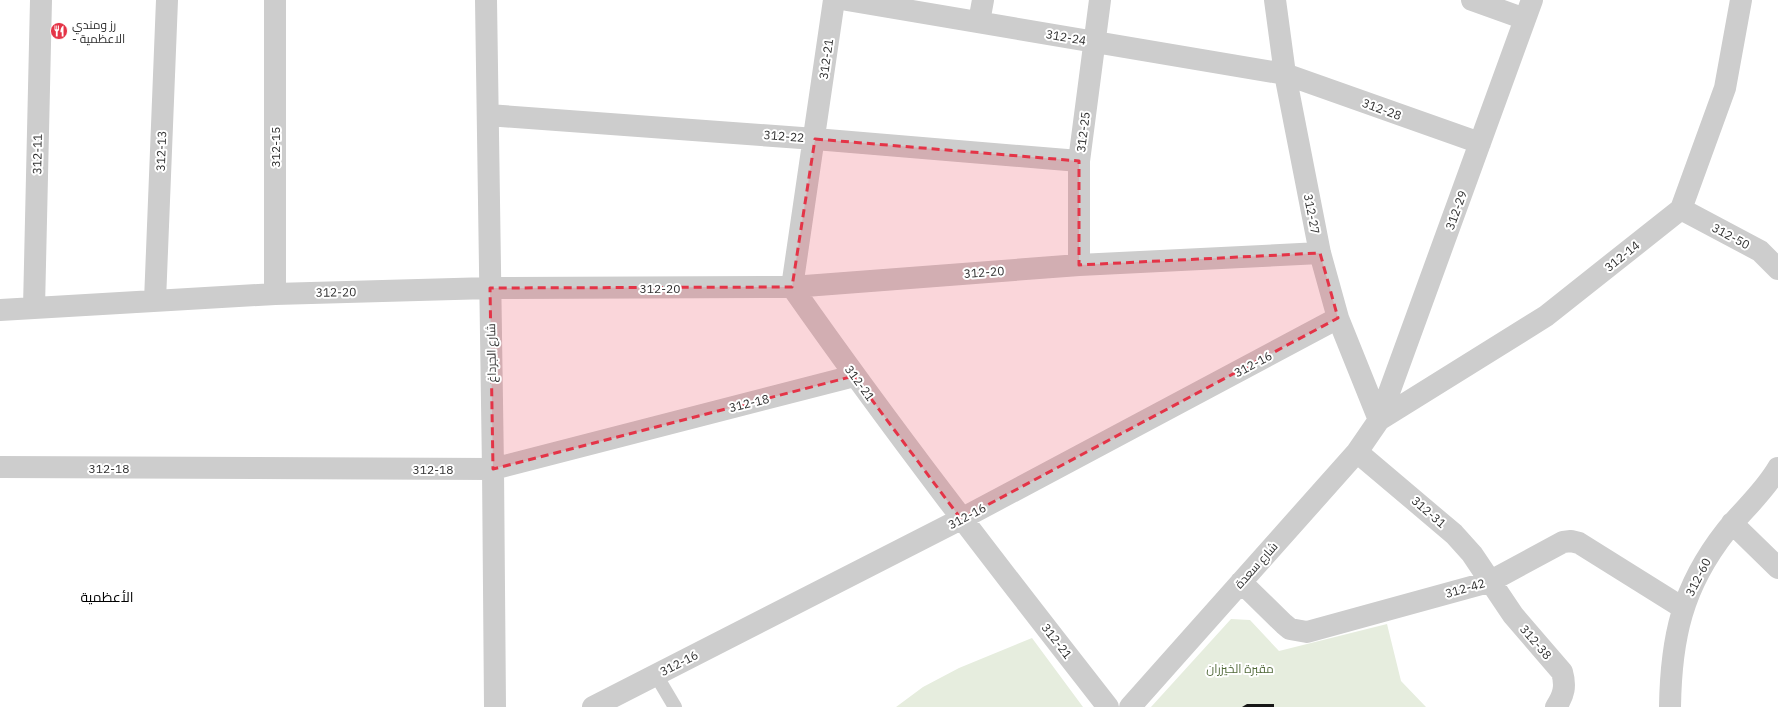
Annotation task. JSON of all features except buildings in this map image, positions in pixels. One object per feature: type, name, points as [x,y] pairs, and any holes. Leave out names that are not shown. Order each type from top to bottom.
[{"type":"street","name":"312-11","points":[[34,308],[41,0]]},
{"type":"street","name":"312-13","points":[[155,302],[167,0]]},
{"type":"street","name":"312-15","points":[[275,0],[275,294]]},
{"type":"street","name":"شارع الجرداغ","points":[[486,0],[495,707]]},
{"type":"street","name":"312-21","points":[[834,0],[815,139],[792,287],[854,376],[961,519],[1108,707]]},
{"type":"street","name":"312-24","points":[[847,0],[1285,74]]},
{"type":"street","points":[[979,22],[983,0]]},
{"type":"street","name":"312-25","points":[[1079,265],[1080,161],[1100,0]]},
{"type":"street","name":"312-27","points":[[1275,0],[1285,74],[1320,254],[1338,318],[1379,420]]},
{"type":"street","points":[[1472,0],[1529,9]]},
{"type":"street","points":[[1681,209],[1725,88],[1741,0]]},
{"type":"street","name":"312-29","points":[[1379,420],[1529,9]]},
{"type":"street","name":"312-28","points":[[1285,74],[1480,143]]},
{"type":"street","name":"312-22","points":[[488,115],[815,139],[1080,161]]},
{"type":"street","name":"312-50","points":[[1681,209],[1760,251],[1778,269]]},
{"type":"street","name":"312-14","points":[[1379,420],[1546,316],[1681,209]]},
{"type":"street","name":"312-20","points":[[0,310],[275,294],[490,288],[792,287],[1079,265],[1320,254]]},
{"type":"street","name":"312-16","points":[[593,707],[961,519],[1338,318]]},
{"type":"street","name":"312-18","points":[[0,467],[493,469],[854,376]]},
{"type":"street","name":"شارع سعدة","points":[[1130,707],[1357,452],[1379,420]]},
{"type":"street","name":"312-31","points":[[1357,452],[1454,534],[1472,554],[1489,582]]},
{"type":"street","name":"312-60","points":[[1670,707],[1672,653],[1683,608],[1692,585],[1704,563],[1732,523],[1755,499],[1778,468]]},
{"type":"street","points":[[1732,523],[1778,568]]},
{"type":"street","name":"312-42","points":[[1241,582],[1287,626],[1298,631],[1307,632],[1489,582],[1563,542],[1571,541],[1579,543],[1683,608]]},
{"type":"street","name":"312-38","points":[[1489,582],[1513,615],[1562,672],[1565,682],[1564,692],[1556,707]]},
{"type":"lane","points":[[656,675],[675,707]]},
{"type":"highlighted area","points":[[815,139],[1079,161],[1079,265],[1320,253],[1338,318],[961,519],[854,376],[493,469],[490,288],[792,287]]},
{"type":"green space","name":"مقبرة الخيزران","points":[[1231,619],[1250,620],[1279,651],[1387,624],[1401,681],[1426,707],[1151,707]]},
{"type":"green space","points":[[1032,638],[1083,707],[896,707],[923,687],[959,668]]},
{"type":"place","name":"رز ومندي - الاعظمية","points":[[59,31]]},
{"type":"district","name":"الأعظمية","points":[[107,597]]}]
